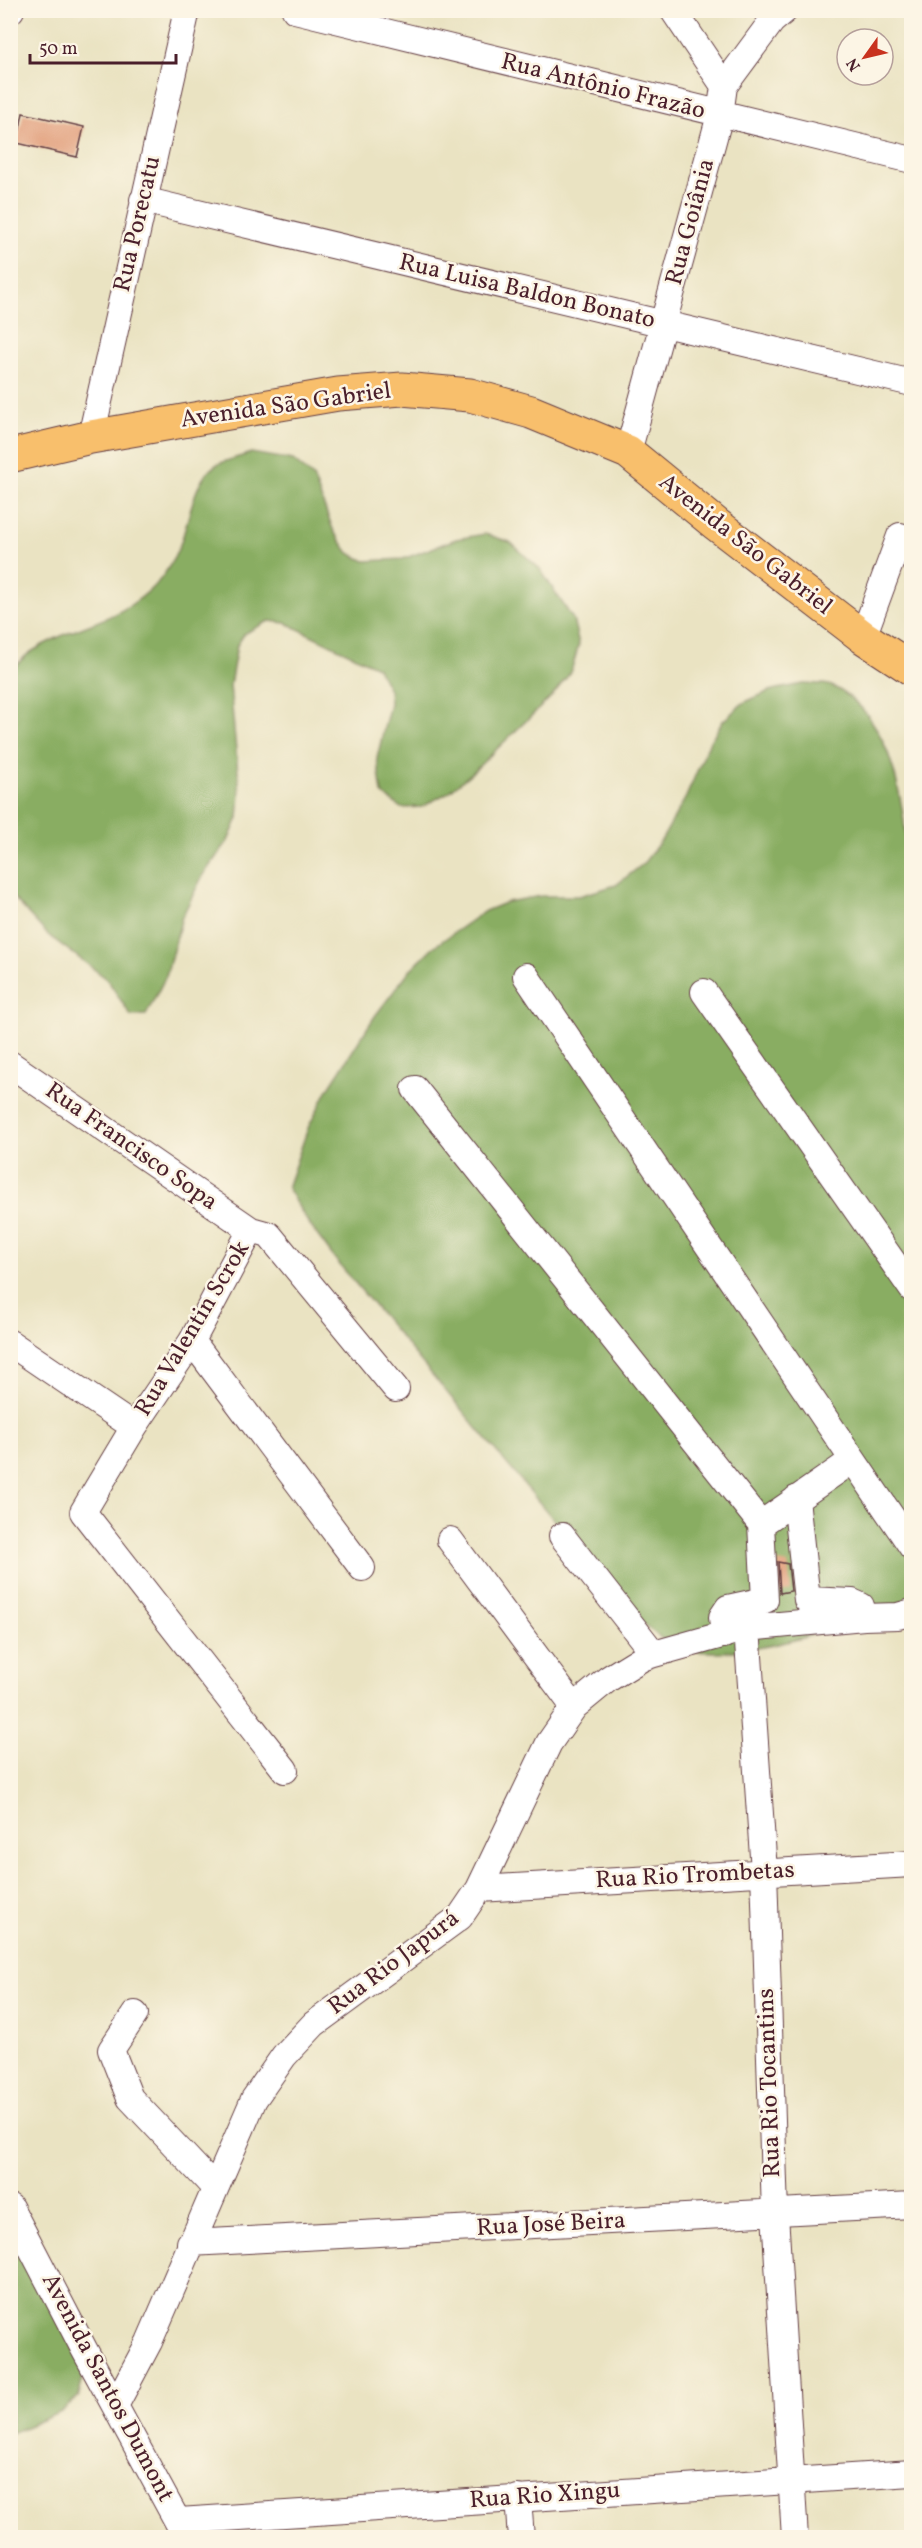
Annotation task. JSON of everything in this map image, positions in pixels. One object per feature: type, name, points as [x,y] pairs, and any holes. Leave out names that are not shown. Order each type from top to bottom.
[{"type":"main road","name":"Avenida São Gabriel","points":[[10,456],[91,437],[338,394],[402,389],[470,395],[531,412],[628,452],[716,524],[863,637],[912,669]]},
{"type":"street","name":"Rua Porecatu","points":[[91,437],[187,10]]},
{"type":"street","name":"Rua Antônio Frazão","points":[[295,10],[912,160]]},
{"type":"street","points":[[673,10],[724,86]]},
{"type":"street","name":"Rua Goiânia","points":[[628,452],[720,115],[724,86],[772,21],[785,10]]},
{"type":"street","name":"Rua Luisa Baldon Bonato","points":[[143,200],[912,383]]},
{"type":"street","points":[[863,637],[900,536]]},
{"type":"street","points":[[526,976],[912,1547]]},
{"type":"street","points":[[704,992],[912,1289]]},
{"type":"street","name":"Rua Francisco Sopa","points":[[10,1064],[251,1230],[269,1235],[396,1389]]},
{"type":"street","points":[[415,1089],[761,1524],[765,1600]]},
{"type":"street","name":"Rua Valentin Scrok","points":[[251,1230],[192,1341],[134,1427],[83,1512],[285,1770]]},
{"type":"street","points":[[192,1341],[362,1568]]},
{"type":"street","points":[[10,1343],[134,1427]]},
{"type":"street","points":[[761,1524],[853,1460]]},
{"type":"street","points":[[796,1499],[807,1600]]},
{"type":"street","points":[[562,1536],[654,1654]]},
{"type":"street","points":[[450,1540],[574,1707]]},
{"type":"street","name":"Rua Rio Tocantins","points":[[795,2538],[775,2214],[764,1871],[735,1631],[722,1617],[728,1608],[765,1600],[807,1600],[852,1602],[861,1606],[864,1617]]},
{"type":"street","name":"Rua Rio Japurá","points":[[115,2406],[149,2342],[254,2099],[284,2056],[314,2024],[460,1917],[479,1889],[549,1743],[574,1707],[608,1679],[642,1658],[735,1631],[864,1617],[898,1616],[912,1612]]},
{"type":"street","name":"Rua Rio Trombetas","points":[[479,1889],[912,1864]]},
{"type":"street","points":[[135,2014],[111,2050],[130,2098],[215,2188]]},
{"type":"street","name":"Rua José Beira","points":[[190,2243],[912,2205]]},
{"type":"street","name":"Avenida Santos Dumont","points":[[10,2207],[183,2529]]},
{"type":"street","name":"Rua Rio Xingu","points":[[183,2529],[519,2498],[912,2474]]},
{"type":"street","points":[[519,2498],[521,2538]]},
{"type":"green space","points":[[251,453],[293,460],[313,477],[334,532],[349,553],[365,561],[403,559],[456,539],[485,534],[510,542],[540,569],[573,619],[579,644],[571,672],[552,696],[475,770],[449,792],[422,807],[401,808],[382,793],[377,758],[390,703],[389,690],[377,667],[286,623],[269,621],[245,633],[237,645],[230,685],[240,794],[238,818],[228,841],[203,875],[182,917],[166,976],[146,1015],[131,1016],[107,979],[47,934],[11,895],[11,671],[28,654],[47,642],[112,615],[143,596],[158,582],[175,556],[198,489],[209,471],[220,463]]},
{"type":"green space","points":[[803,684],[831,685],[857,703],[874,724],[887,750],[896,778],[906,838],[911,893],[911,1599],[833,1629],[772,1645],[714,1652],[689,1650],[665,1640],[632,1613],[335,1259],[309,1224],[287,1188],[308,1128],[328,1089],[375,1016],[410,970],[432,948],[485,911],[507,902],[541,896],[579,896],[616,885],[643,864],[662,839],[686,797],[710,741],[723,721],[743,703],[772,690]]},
{"type":"green space","points":[[10,2211],[84,2371],[79,2396],[61,2412],[11,2433]]},
{"type":"building","points":[[23,113],[84,127],[77,157],[17,143]]},
{"type":"building","points":[[778,1562],[788,1564],[791,1591],[780,1593]]}]
